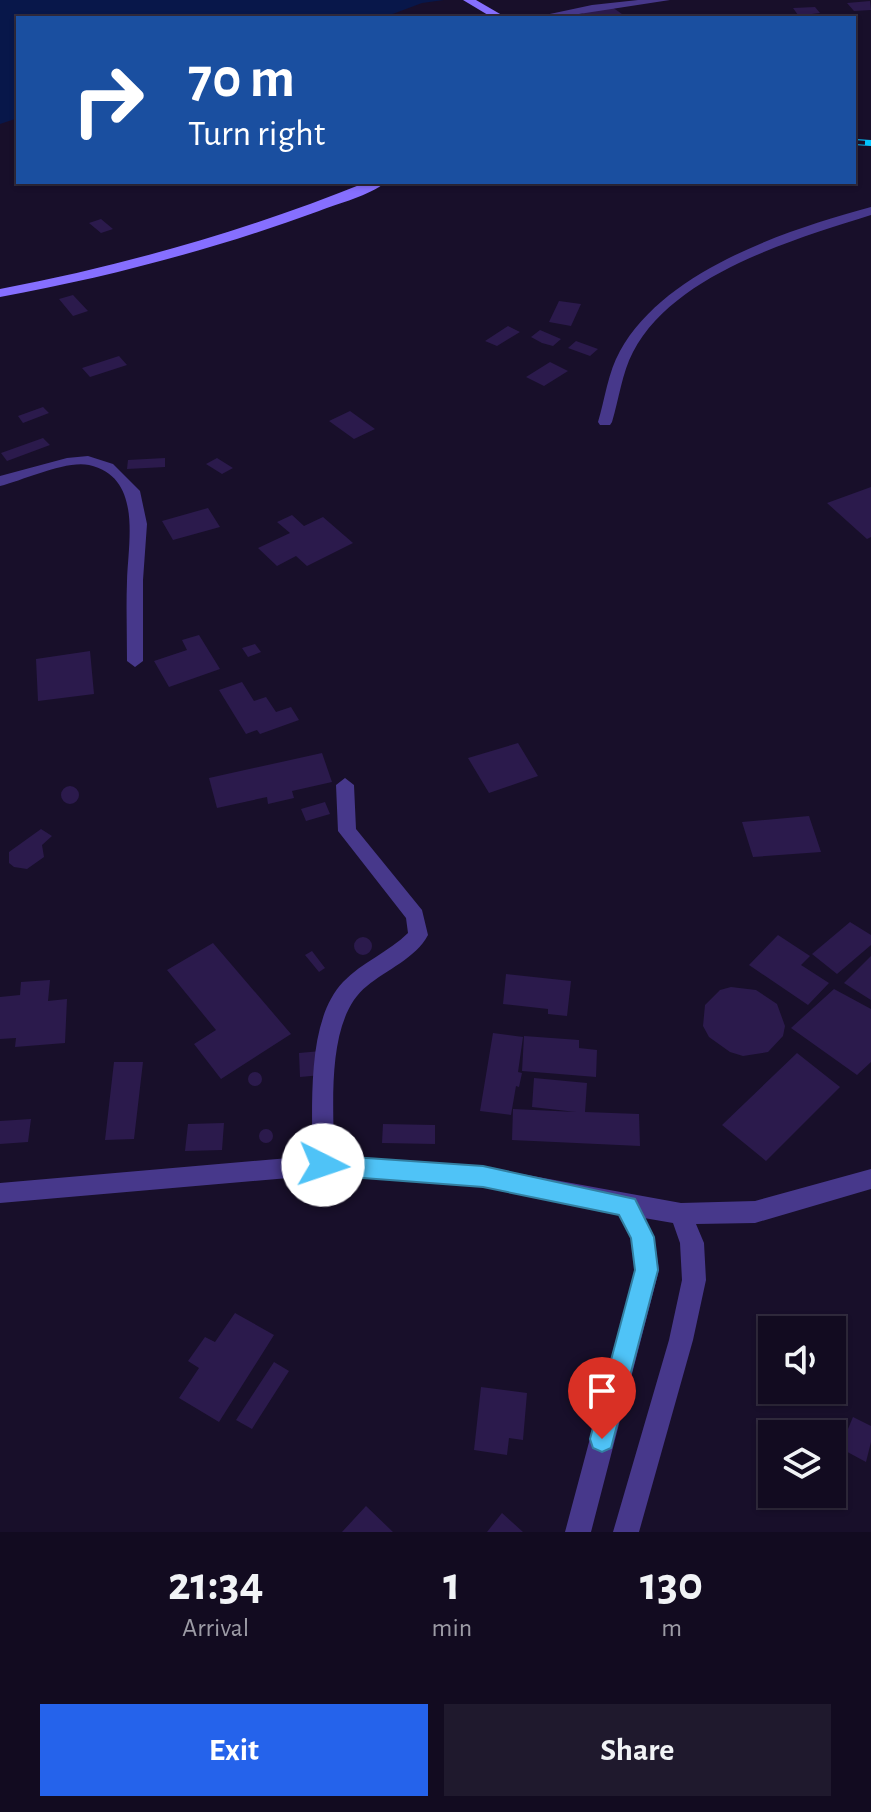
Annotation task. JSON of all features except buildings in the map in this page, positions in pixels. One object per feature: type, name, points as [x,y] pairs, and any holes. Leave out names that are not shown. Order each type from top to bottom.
[{"type":"main road","points":[[468,0],[497,16]]},
{"type":"main road","points":[[0,293],[159,260],[254,231],[374,184]]},
{"type":"street","points":[[547,16],[665,0]]},
{"type":"street","points":[[605,422],[627,350],[669,302],[735,258],[871,211]]},
{"type":"street","points":[[0,481],[54,465],[88,460],[108,467],[132,491],[139,524],[135,661]]},
{"type":"street","points":[[323,1165],[328,1036],[334,1009],[349,989],[405,950],[418,935],[415,916],[347,831],[345,785]]},
{"type":"street","points":[[0,1193],[323,1165],[483,1177],[681,1214],[755,1212],[871,1179]]},
{"type":"street","points":[[578,1532],[647,1270],[642,1237],[627,1206]]},
{"type":"street","points":[[626,1532],[681,1340],[694,1280],[692,1243],[681,1214]]},
{"type":"shaded area","points":[[0,0],[444,0],[422,3],[387,16],[16,16],[16,119],[0,124]]},
{"type":"railway","points":[[856,142],[871,143]]},
{"type":"route","points":[[323,1165],[483,1177],[627,1206],[642,1237],[647,1270],[602,1439]]}]
